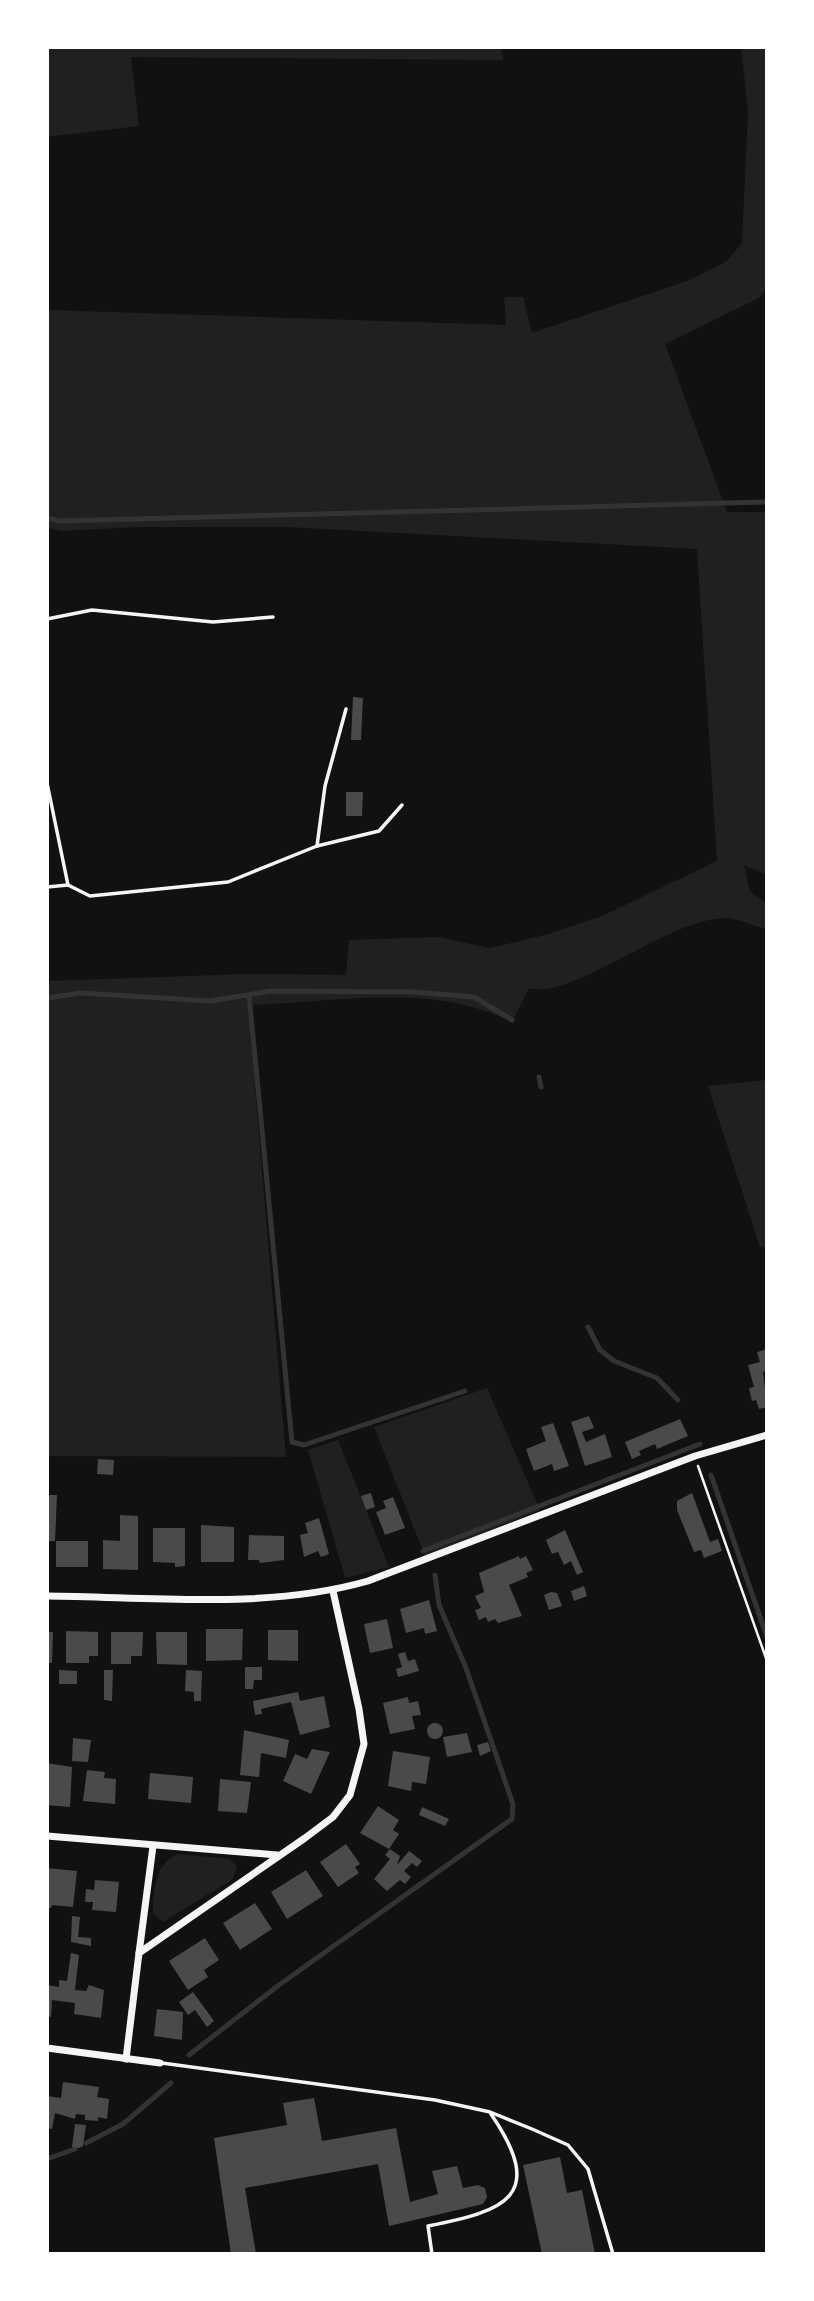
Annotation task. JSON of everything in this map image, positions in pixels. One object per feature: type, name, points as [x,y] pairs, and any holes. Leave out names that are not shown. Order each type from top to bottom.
[{"type":"street","points":[[47,1596],[241,1598],[333,1591],[377,1578],[695,1456],[767,1435]]},
{"type":"street","points":[[139,1953],[333,1817],[350,1795],[364,1744],[333,1591]]},
{"type":"street","points":[[47,1836],[277,1855]]},
{"type":"street","points":[[127,2059],[153,1846]]},
{"type":"street","points":[[47,2048],[160,2063]]},
{"type":"lane","points":[[47,618],[92,610],[213,622],[273,617]]},
{"type":"lane","points":[[317,846],[325,786],[346,709]]},
{"type":"lane","points":[[47,783],[68,885]]},
{"type":"lane","points":[[47,887],[68,885],[90,896],[228,882],[317,846],[379,831],[402,805]]},
{"type":"lane","points":[[160,2063],[435,2100],[489,2112],[561,2141],[573,2150],[588,2169],[613,2254]]},
{"type":"lane","points":[[432,2254],[428,2226],[493,2210],[515,2190],[518,2176],[516,2162],[489,2112]]},
{"type":"path","points":[[695,1456],[767,1661]]},
{"type":"shaded area","points":[[47,47],[501,47],[503,60],[131,57],[139,126],[47,137]]},
{"type":"shaded area","points":[[741,47],[767,47],[767,289],[759,298],[665,344],[727,512],[767,512],[767,875],[744,865],[750,892],[767,903],[767,930],[725,918],[676,931],[570,982],[548,988],[529,988],[512,1022],[481,1009],[416,998],[382,997],[248,1005],[286,1457],[47,1456],[47,981],[246,974],[346,975],[349,940],[438,937],[490,948],[545,935],[602,916],[717,861],[697,549],[287,527],[137,527],[63,531],[47,528],[48,310],[506,325],[504,297],[523,297],[532,333],[690,280],[726,262],[742,243],[748,111]]},
{"type":"shaded area","points":[[767,1080],[767,1246],[760,1247],[708,1086]]},
{"type":"shaded area","points":[[487,1388],[540,1510],[425,1556],[374,1427]]},
{"type":"shaded area","points":[[338,1440],[389,1567],[345,1578],[308,1450]]},
{"type":"shaded area","points":[[179,1854],[229,1859],[237,1866],[233,1879],[163,1922],[153,1914],[157,1879],[164,1864]]},
{"type":"building","points":[[353,697],[363,698],[361,740],[351,740]]},
{"type":"building","points":[[346,792],[363,792],[362,816],[346,816]]},
{"type":"building","points":[[767,1349],[767,1370],[763,1372],[767,1407],[759,1409],[756,1400],[752,1401],[749,1388],[754,1387],[748,1365],[760,1362],[757,1352]]},
{"type":"building","points":[[589,1416],[594,1428],[582,1432],[586,1442],[605,1434],[612,1457],[585,1466],[571,1422]]},
{"type":"building","points":[[680,1419],[688,1436],[657,1449],[655,1444],[639,1451],[641,1455],[632,1459],[625,1442]]},
{"type":"building","points":[[553,1423],[569,1466],[554,1471],[552,1464],[534,1471],[526,1449],[546,1441],[541,1427]]},
{"type":"building","points":[[98,1459],[114,1460],[113,1475],[97,1474]]},
{"type":"building","points":[[371,1493],[375,1507],[366,1510],[361,1496]]},
{"type":"building","points":[[692,1493],[710,1542],[718,1539],[722,1551],[704,1558],[701,1550],[694,1552],[677,1510],[677,1501]]},
{"type":"building","points":[[47,1495],[57,1495],[55,1541],[48,1541]]},
{"type":"building","points":[[393,1497],[405,1528],[385,1535],[376,1512],[386,1508],[383,1501]]},
{"type":"building","points":[[120,1515],[138,1516],[138,1570],[103,1569],[103,1540],[120,1541]]},
{"type":"building","points":[[319,1518],[329,1554],[321,1557],[318,1551],[304,1557],[300,1535],[308,1533],[305,1523]]},
{"type":"building","points":[[201,1525],[234,1527],[234,1562],[201,1562]]},
{"type":"building","points":[[153,1528],[185,1528],[185,1566],[175,1567],[175,1563],[153,1562]]},
{"type":"building","points":[[565,1530],[583,1572],[577,1575],[571,1561],[564,1565],[558,1552],[552,1554],[546,1540]]},
{"type":"building","points":[[249,1535],[284,1536],[284,1560],[260,1563],[259,1560],[248,1560]]},
{"type":"building","points":[[56,1541],[88,1541],[88,1567],[56,1567]]},
{"type":"building","points":[[519,1556],[520,1559],[526,1556],[533,1570],[526,1573],[528,1577],[509,1585],[522,1616],[498,1623],[495,1619],[488,1622],[486,1617],[479,1620],[475,1610],[481,1608],[475,1596],[484,1592],[479,1573]]},
{"type":"building","points":[[584,1586],[587,1596],[574,1601],[571,1591]]},
{"type":"building","points":[[557,1593],[562,1606],[549,1610],[544,1595]]},
{"type":"building","points":[[429,1600],[437,1631],[425,1634],[424,1628],[406,1633],[400,1609]]},
{"type":"building","points":[[387,1619],[393,1648],[370,1653],[364,1624]]},
{"type":"building","points":[[206,1629],[243,1629],[242,1660],[206,1661]]},
{"type":"building","points":[[268,1630],[298,1630],[298,1661],[268,1660]]},
{"type":"building","points":[[66,1631],[98,1632],[98,1656],[89,1656],[89,1663],[66,1663]]},
{"type":"building","points":[[47,1632],[53,1632],[52,1663],[47,1663]]},
{"type":"building","points":[[111,1632],[143,1632],[142,1656],[131,1656],[131,1664],[111,1664]]},
{"type":"building","points":[[156,1632],[187,1632],[187,1665],[157,1664]]},
{"type":"building","points":[[405,1652],[408,1661],[415,1659],[419,1671],[398,1677],[396,1669],[402,1667],[398,1654]]},
{"type":"building","points":[[245,1667],[262,1667],[262,1680],[254,1680],[253,1689],[245,1689]]},
{"type":"building","points":[[59,1670],[77,1671],[77,1684],[59,1684]]},
{"type":"building","points":[[104,1670],[113,1670],[112,1701],[104,1700]]},
{"type":"building","points":[[186,1670],[202,1671],[201,1701],[194,1701],[194,1692],[185,1691]]},
{"type":"building","points":[[298,1692],[300,1701],[324,1696],[330,1727],[300,1735],[291,1702],[261,1709],[262,1714],[255,1715],[253,1701]]},
{"type":"building","points":[[408,1697],[409,1703],[418,1701],[421,1715],[412,1716],[415,1729],[390,1734],[383,1703]]},
{"type":"building","points":[[432,1723],[438,1723],[443,1731],[441,1737],[432,1739],[427,1734],[427,1728]]},
{"type":"building","points":[[244,1730],[289,1740],[286,1758],[261,1753],[259,1777],[240,1775]]},
{"type":"building","points":[[467,1733],[472,1752],[447,1757],[443,1737]]},
{"type":"building","points":[[73,1738],[91,1740],[88,1762],[72,1761]]},
{"type":"building","points":[[488,1742],[491,1751],[480,1756],[477,1745]]},
{"type":"building","points":[[312,1749],[330,1752],[311,1794],[283,1781],[295,1754],[307,1759]]},
{"type":"building","points":[[393,1751],[430,1757],[426,1784],[412,1782],[411,1791],[388,1786]]},
{"type":"building","points":[[47,1763],[72,1767],[70,1807],[47,1805]]},
{"type":"building","points":[[87,1770],[105,1772],[104,1778],[116,1779],[115,1804],[83,1801]]},
{"type":"building","points":[[150,1773],[193,1777],[191,1803],[148,1799]]},
{"type":"building","points":[[220,1779],[251,1782],[247,1813],[218,1811]]},
{"type":"building","points":[[378,1806],[399,1820],[393,1830],[399,1834],[389,1849],[360,1833]]},
{"type":"building","points":[[422,1807],[449,1819],[445,1826],[419,1815]]},
{"type":"building","points":[[346,1844],[360,1864],[355,1867],[359,1873],[338,1887],[320,1862]]},
{"type":"building","points":[[390,1849],[400,1856],[397,1865],[409,1851],[422,1861],[417,1867],[412,1863],[404,1871],[411,1877],[405,1884],[400,1880],[387,1891],[374,1879],[390,1859],[385,1855]]},
{"type":"building","points":[[47,1868],[77,1871],[73,1907],[52,1905],[47,1908]]},
{"type":"building","points":[[306,1870],[323,1896],[287,1919],[271,1892]]},
{"type":"building","points":[[95,1880],[119,1882],[116,1912],[92,1910],[93,1902],[85,1902],[86,1889],[94,1890]]},
{"type":"building","points":[[255,1903],[272,1929],[240,1950],[223,1923]]},
{"type":"building","points":[[72,1916],[80,1917],[78,1937],[91,1938],[91,1946],[71,1942]]},
{"type":"building","points":[[205,1938],[219,1960],[204,1970],[208,1977],[188,1990],[169,1961]]},
{"type":"building","points":[[71,1953],[79,1955],[75,1990],[86,1991],[89,1985],[104,1990],[101,2018],[74,2014],[75,2003],[52,2000],[51,2017],[47,2016],[47,1985],[59,1987],[59,1980],[67,1981]]},
{"type":"building","points":[[193,1992],[214,2021],[207,2027],[195,2010],[188,2015],[179,2002]]},
{"type":"building","points":[[157,2009],[183,2012],[182,2040],[154,2036]]},
{"type":"building","points":[[63,2082],[99,2087],[97,2097],[109,2099],[107,2119],[98,2117],[98,2121],[85,2120],[85,2115],[76,2114],[75,2119],[55,2113],[52,2129],[47,2128],[47,2096],[61,2098]]},
{"type":"building","points":[[314,2098],[322,2141],[396,2128],[410,2202],[438,2194],[432,2171],[457,2166],[463,2188],[478,2185],[485,2188],[487,2197],[483,2204],[389,2226],[378,2164],[245,2188],[256,2254],[231,2254],[214,2138],[287,2125],[283,2103]]},
{"type":"building","points":[[75,2124],[86,2125],[83,2146],[79,2148],[72,2147]]},
{"type":"building","points":[[560,2157],[567,2193],[582,2190],[595,2254],[542,2254],[523,2165]]},
{"type":"waterway","points":[[47,518],[59,521],[767,502]]},
{"type":"waterway","points":[[47,998],[80,993],[210,1001],[271,991],[414,992],[474,997],[512,1020]]},
{"type":"waterway","points":[[249,995],[292,1442],[304,1445],[465,1391]]},
{"type":"waterway","points":[[539,1077],[541,1087]]},
{"type":"waterway","points":[[588,1327],[600,1350],[614,1361],[657,1378],[678,1400]]},
{"type":"waterway","points":[[423,1551],[700,1444]]},
{"type":"waterway","points":[[711,1475],[767,1637]]},
{"type":"waterway","points":[[189,2055],[279,1985],[512,1819],[513,1804],[466,1668],[439,1605],[435,1575]]},
{"type":"waterway","points":[[86,2143],[123,2124],[171,2083]]},
{"type":"waterway","points":[[47,2159],[75,2149]]}]
